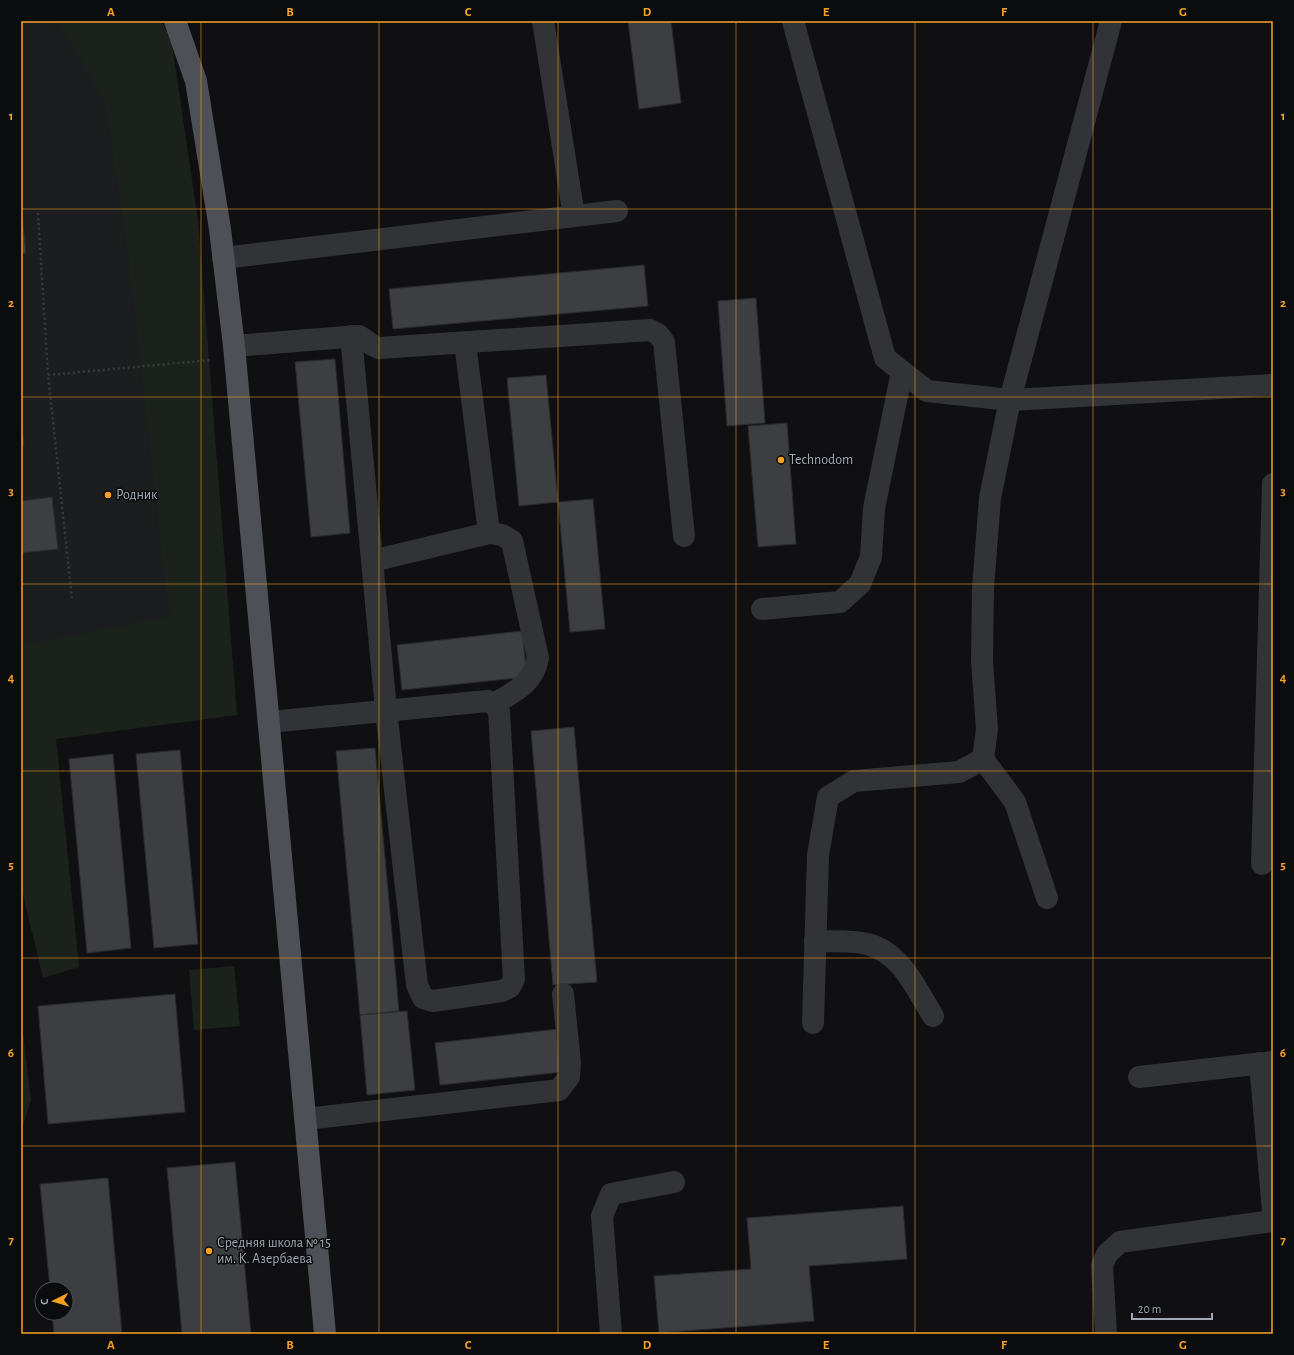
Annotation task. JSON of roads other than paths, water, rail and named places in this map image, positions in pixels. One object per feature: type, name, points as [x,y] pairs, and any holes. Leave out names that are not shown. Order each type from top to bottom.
[{"type":"main road","points":[[175,21],[196,80],[220,229],[234,352],[325,1334]]},
{"type":"street","points":[[543,21],[574,216]]},
{"type":"street","points":[[793,21],[884,358],[927,391],[1010,400],[1273,385]]},
{"type":"street","points":[[1048,898],[1015,802],[983,759],[986,729],[982,661],[984,566],[990,498],[1010,400],[1111,21]]},
{"type":"street","points":[[223,258],[616,210]]},
{"type":"street","points":[[234,352],[351,336],[366,339],[372,346],[379,348],[650,330],[658,334],[664,342],[684,536]]},
{"type":"street","points":[[269,722],[386,710],[488,701],[494,704],[499,712],[514,979],[510,987],[502,990],[433,1001],[423,998],[417,985],[386,710],[351,336]]},
{"type":"street","points":[[465,343],[489,533]]},
{"type":"street","points":[[762,609],[840,602],[860,584],[871,557],[874,508],[902,372]]},
{"type":"street","points":[[1262,864],[1273,484]]},
{"type":"street","points":[[372,561],[489,533],[502,535],[512,541],[538,658],[536,669],[531,678],[522,687],[494,704]]},
{"type":"street","points":[[813,1023],[814,941],[818,855],[828,798],[854,781],[959,772],[983,759]]},
{"type":"street","points":[[814,941],[867,944],[884,951],[901,964],[933,1016]]},
{"type":"street","points":[[306,1119],[559,1090],[569,1077],[570,1063],[563,994]]},
{"type":"street","points":[[1139,1077],[1267,1062],[1273,1211]]},
{"type":"street","points":[[611,1334],[602,1216],[611,1194],[674,1182]]},
{"type":"street","points":[[1106,1334],[1102,1265],[1107,1254],[1120,1242],[1273,1221]]},
{"type":"place","name":"Technodom","points":[[781,460]]},
{"type":"place","name":"Родник","points":[[108,495]]},
{"type":"place","name":"Средняя школа № 15 им. К. Азербаева","points":[[209,1251]]}]
